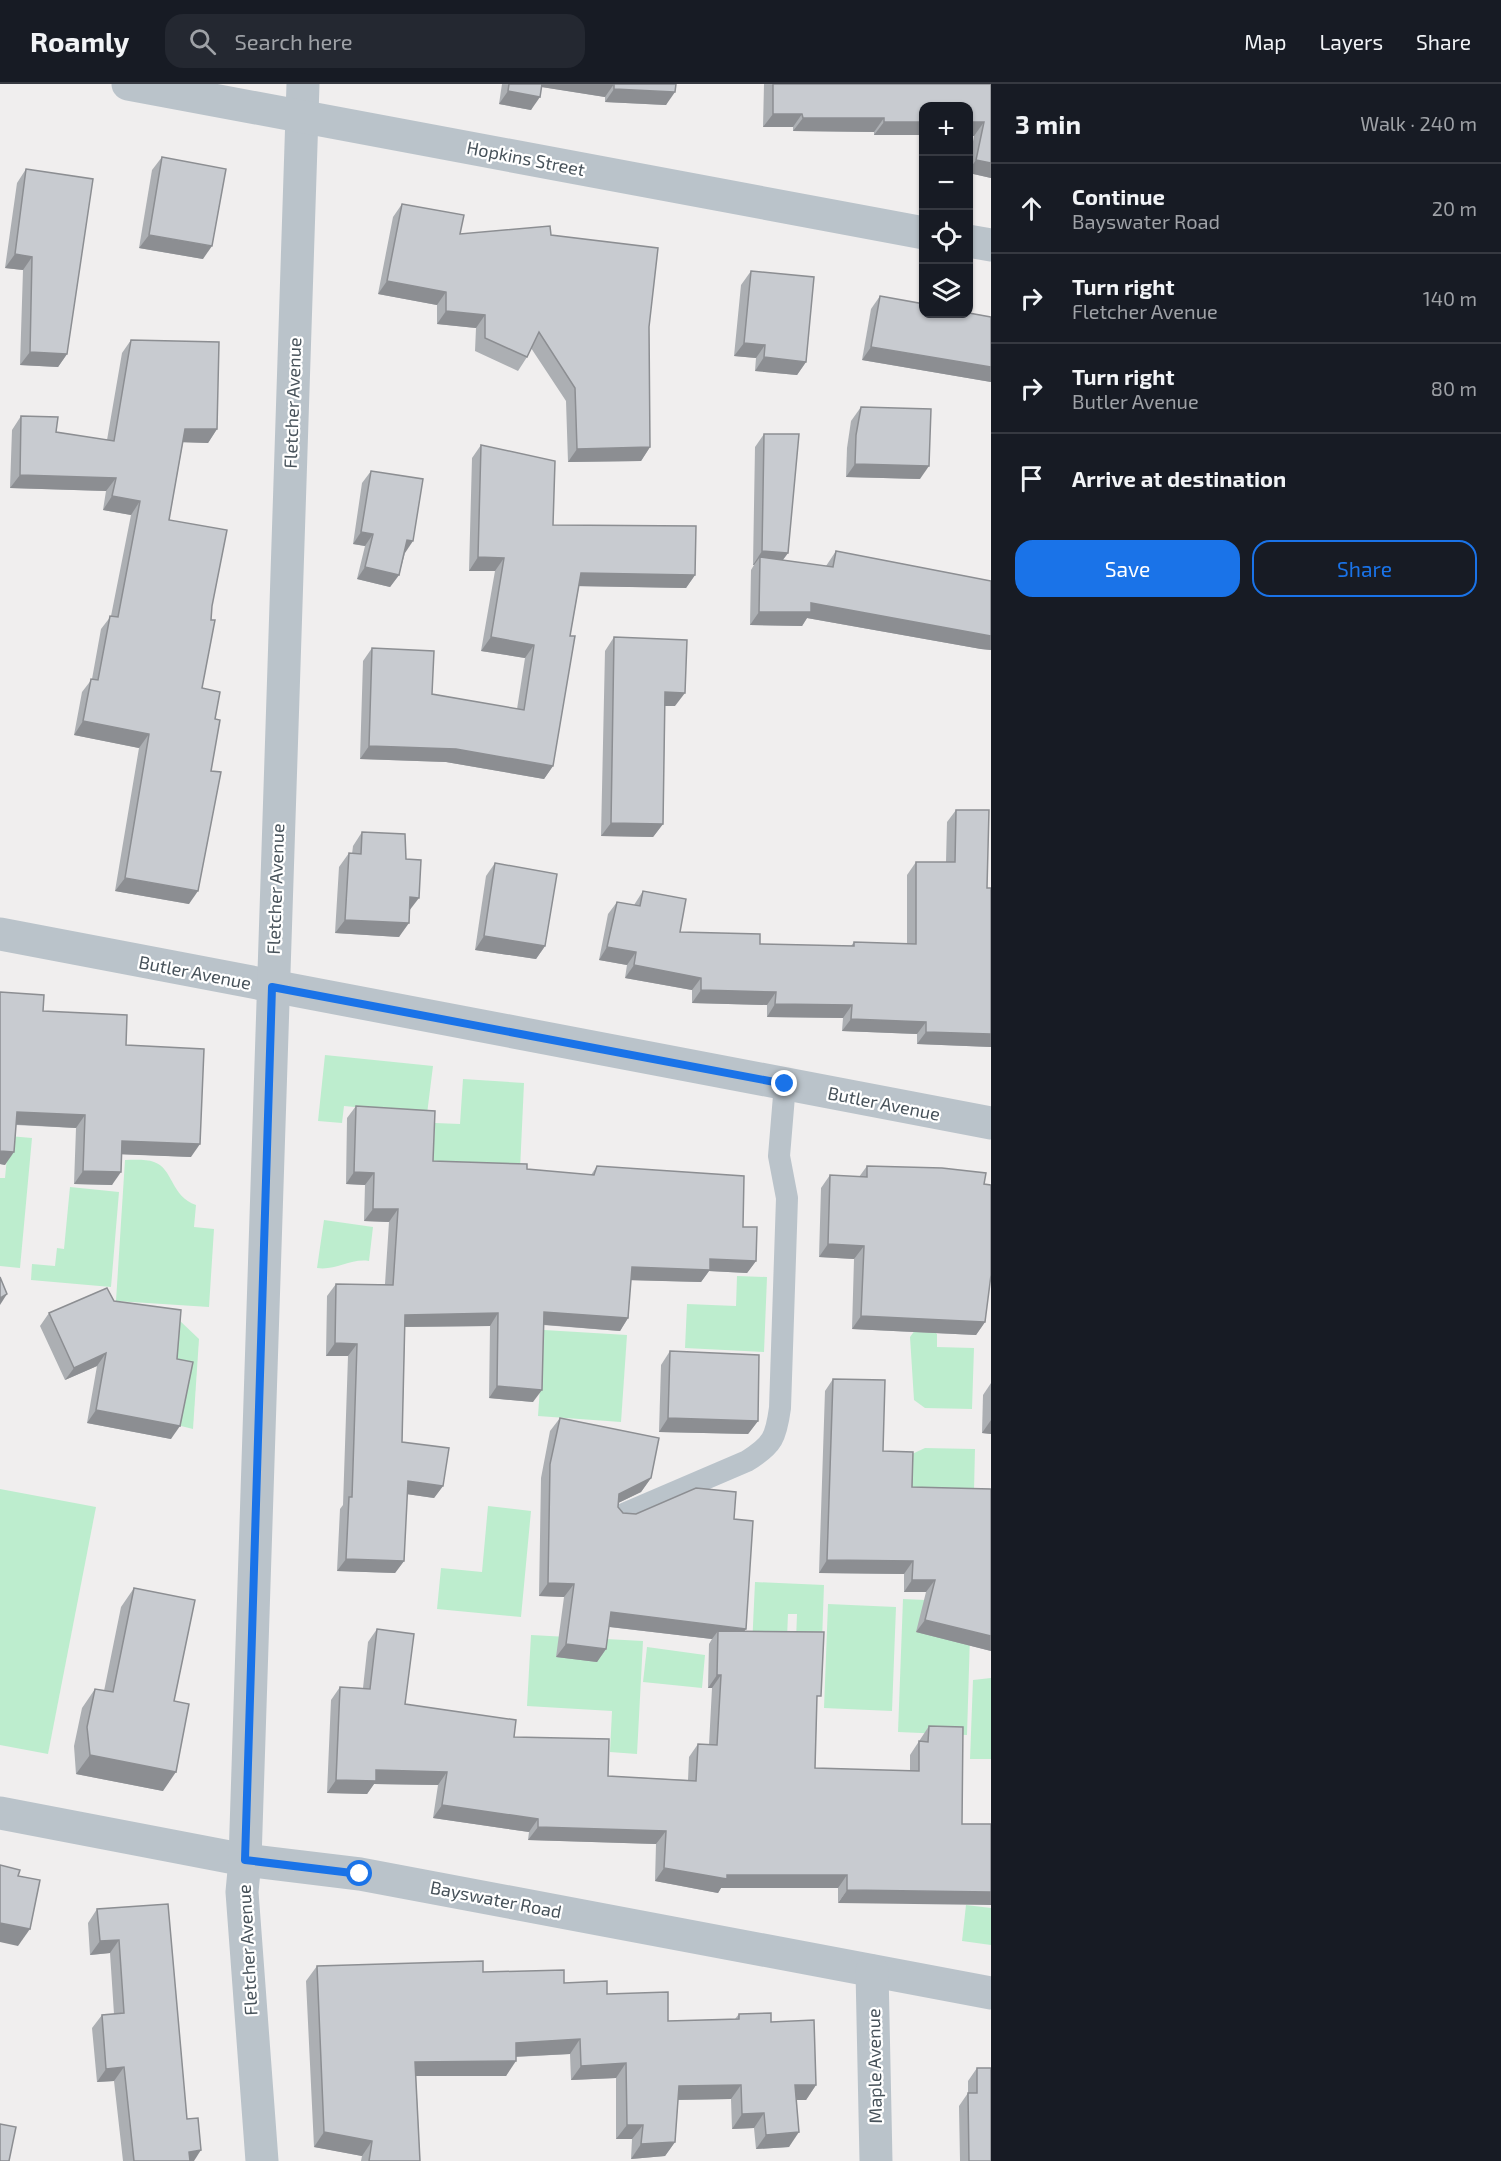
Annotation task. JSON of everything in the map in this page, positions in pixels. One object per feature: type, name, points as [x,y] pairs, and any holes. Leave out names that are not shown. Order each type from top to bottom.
[{"type":"street","name":"Hopkins Street","points":[[128,84],[919,232]]},
{"type":"street","name":"Fletcher Avenue","points":[[262,2161],[242,1892],[245,1860],[303,84]]},
{"type":"street","points":[[973,242],[991,245]]},
{"type":"street","name":"Butler Avenue","points":[[0,934],[991,1124]]},
{"type":"street","name":"Bayswater Road","points":[[0,1813],[245,1860],[360,1874],[991,1993]]},
{"type":"street","name":"Maple Avenue","points":[[872,1971],[876,2161]]},
{"type":"lane","points":[[621,1515],[747,1461],[764,1451],[776,1436],[780,1408],[787,1198],[779,1156],[785,1084]]},
{"type":"green space","points":[[325,1055],[433,1066],[427,1114],[344,1106],[342,1123],[318,1121]]},
{"type":"green space","points":[[463,1079],[524,1083],[520,1170],[425,1291],[435,1123],[460,1124]]},
{"type":"green space","points":[[9,1136],[32,1138],[20,1268],[0,1266],[0,1178],[5,1178]]},
{"type":"green space","points":[[125,1160],[147,1160],[160,1165],[182,1196],[196,1205],[194,1227],[214,1229],[209,1307],[116,1301]]},
{"type":"green space","points":[[70,1187],[119,1192],[111,1287],[31,1280],[32,1264],[55,1266],[57,1248],[64,1249]]},
{"type":"green space","points":[[324,1220],[373,1227],[369,1261],[317,1268]]},
{"type":"green space","points":[[737,1276],[767,1277],[764,1352],[685,1348],[687,1304],[736,1306]]},
{"type":"green space","points":[[179,1320],[199,1339],[193,1429],[177,1425],[134,1362]]},
{"type":"green space","points":[[921,1322],[937,1334],[937,1347],[974,1348],[972,1409],[925,1408],[914,1400],[910,1337]]},
{"type":"green space","points":[[544,1330],[627,1335],[621,1422],[538,1416]]},
{"type":"green space","points":[[925,1448],[975,1449],[974,1491],[909,1490],[912,1454]]},
{"type":"green space","points":[[0,1489],[96,1507],[48,1754],[0,1745]]},
{"type":"green space","points":[[488,1506],[531,1511],[521,1617],[437,1609],[441,1568],[482,1572]]},
{"type":"green space","points":[[755,1582],[824,1585],[822,1641],[796,1640],[797,1614],[788,1614],[783,1735],[748,1734]]},
{"type":"green space","points":[[903,1599],[971,1602],[967,1735],[898,1732]]},
{"type":"green space","points":[[828,1604],[896,1607],[892,1711],[824,1708]]},
{"type":"green space","points":[[531,1635],[643,1641],[637,1754],[610,1752],[612,1711],[527,1706]]},
{"type":"green space","points":[[647,1647],[705,1655],[702,1688],[643,1682]]},
{"type":"green space","points":[[991,1678],[991,1759],[970,1759],[973,1680]]},
{"type":"green space","points":[[966,1905],[991,1908],[991,1945],[962,1941]]},
{"type":"building","points":[[509,84],[542,84],[540,97],[508,91]]},
{"type":"building","points":[[614,84],[676,84],[675,92],[614,89]]},
{"type":"building","points":[[773,84],[991,84],[991,163],[976,160],[984,122],[973,122],[973,102],[919,102],[919,122],[884,122],[884,118],[803,118],[802,114],[773,114]]},
{"type":"building","points":[[162,157],[226,169],[212,246],[149,235]]},
{"type":"building","points":[[26,169],[93,179],[67,354],[30,352],[32,257],[15,254]]},
{"type":"building","points":[[402,204],[464,215],[460,234],[550,226],[551,235],[658,248],[649,327],[650,447],[577,449],[575,388],[539,332],[527,357],[485,338],[485,315],[446,311],[446,292],[387,281]]},
{"type":"building","points":[[751,271],[814,277],[806,362],[764,357],[765,345],[744,343]]},
{"type":"building","points":[[880,296],[919,303],[919,318],[973,318],[973,314],[991,317],[991,367],[871,347]]},
{"type":"building","points":[[131,340],[219,342],[217,429],[185,429],[169,520],[227,530],[212,606],[211,620],[215,620],[202,688],[220,692],[215,719],[220,720],[211,771],[221,772],[198,891],[125,878],[149,734],[83,721],[91,679],[98,680],[110,616],[118,617],[140,501],[112,496],[116,478],[20,475],[21,416],[58,417],[56,432],[114,441]]},
{"type":"building","points":[[861,407],[931,409],[929,466],[855,464],[856,435]]},
{"type":"building","points":[[764,434],[799,434],[788,553],[762,551]]},
{"type":"building","points":[[481,445],[555,461],[553,525],[696,526],[695,575],[581,573],[570,636],[575,636],[553,766],[456,749],[369,746],[372,648],[434,651],[432,694],[524,710],[534,645],[491,637],[504,558],[478,557]]},
{"type":"building","points":[[371,471],[423,479],[413,541],[407,540],[399,575],[365,567],[373,534],[361,532]]},
{"type":"building","points":[[836,551],[991,581],[991,636],[811,603],[811,612],[759,612],[760,557],[833,567]]},
{"type":"building","points":[[614,637],[687,640],[685,693],[665,692],[663,824],[611,823]]},
{"type":"building","points":[[956,810],[989,810],[987,888],[991,888],[991,1034],[926,1032],[926,1022],[851,1019],[852,1005],[775,1004],[776,992],[701,990],[701,978],[634,965],[636,952],[607,947],[617,902],[640,906],[643,891],[686,899],[680,932],[760,934],[760,944],[854,946],[854,942],[916,944],[916,862],[955,862]]},
{"type":"building","points":[[362,832],[405,834],[406,859],[421,860],[419,898],[410,897],[409,923],[345,920],[349,853],[361,854]]},
{"type":"building","points":[[495,863],[557,874],[545,946],[484,936]]},
{"type":"building","points":[[0,992],[44,995],[43,1011],[127,1015],[126,1045],[204,1049],[200,1144],[122,1141],[121,1172],[83,1171],[85,1115],[17,1112],[14,1152],[0,1151]]},
{"type":"building","points":[[356,1106],[435,1111],[433,1161],[527,1164],[527,1169],[594,1175],[597,1166],[744,1176],[743,1227],[757,1227],[756,1261],[710,1259],[710,1270],[632,1267],[628,1318],[544,1312],[542,1390],[497,1386],[498,1313],[405,1315],[402,1442],[449,1448],[443,1486],[408,1481],[404,1561],[346,1559],[349,1497],[352,1497],[357,1344],[335,1343],[336,1284],[393,1285],[398,1209],[373,1209],[374,1173],[354,1172]]},
{"type":"building","points":[[867,1166],[942,1168],[986,1173],[984,1184],[991,1185],[991,1275],[985,1322],[861,1316],[864,1246],[828,1244],[830,1175],[867,1177]]},
{"type":"building","points":[[0,1277],[7,1294],[0,1298]]},
{"type":"building","points":[[107,1288],[114,1301],[181,1310],[177,1359],[193,1362],[180,1426],[96,1410],[106,1353],[74,1368],[49,1313]]},
{"type":"building","points":[[670,1351],[759,1355],[758,1421],[668,1418]]},
{"type":"building","points":[[833,1379],[885,1380],[883,1451],[913,1452],[912,1487],[991,1489],[991,1636],[925,1620],[935,1580],[912,1580],[913,1561],[827,1560]]},
{"type":"building","points":[[560,1418],[659,1438],[651,1478],[619,1494],[618,1507],[623,1513],[636,1514],[696,1488],[736,1492],[734,1519],[753,1521],[746,1629],[611,1612],[606,1649],[566,1644],[574,1584],[548,1583],[550,1464]]},
{"type":"building","points":[[134,1588],[195,1600],[174,1701],[189,1704],[176,1772],[90,1755],[87,1727],[95,1689],[113,1692]]},
{"type":"building","points":[[377,1629],[414,1634],[405,1704],[516,1720],[514,1737],[609,1739],[608,1776],[696,1781],[698,1744],[717,1745],[721,1675],[717,1675],[718,1631],[824,1632],[821,1696],[817,1696],[815,1768],[919,1771],[919,1741],[928,1742],[929,1726],[963,1727],[962,1824],[991,1824],[991,1892],[847,1890],[847,1875],[727,1875],[727,1879],[664,1868],[666,1831],[538,1827],[538,1819],[442,1805],[447,1772],[376,1770],[376,1781],[336,1780],[340,1687],[370,1689]]},
{"type":"building","points":[[0,1865],[20,1870],[18,1876],[40,1880],[30,1929],[0,1923]]},
{"type":"building","points":[[168,1904],[187,2119],[198,2118],[201,2150],[189,2152],[190,2161],[134,2161],[124,2067],[106,2069],[102,2015],[124,2013],[119,1940],[100,1941],[97,1909]]},
{"type":"building","points":[[483,1961],[483,1972],[564,1970],[564,1983],[607,1981],[607,1994],[668,1992],[668,2021],[739,2019],[739,2014],[771,2013],[771,2022],[814,2020],[816,2085],[795,2085],[799,2132],[766,2135],[764,2113],[742,2114],[741,2085],[679,2086],[675,2142],[641,2144],[643,2125],[627,2125],[626,2063],[581,2066],[580,2039],[516,2043],[516,2061],[415,2062],[420,2161],[369,2161],[372,2141],[324,2132],[317,1966]]},
{"type":"building","points":[[977,2068],[991,2068],[991,2161],[969,2161],[968,2093],[977,2093]]},
{"type":"building","points":[[0,2124],[16,2127],[9,2161],[0,2161]]},
{"type":"route","points":[[360,1874],[245,1860],[272,987],[785,1084]]}]
